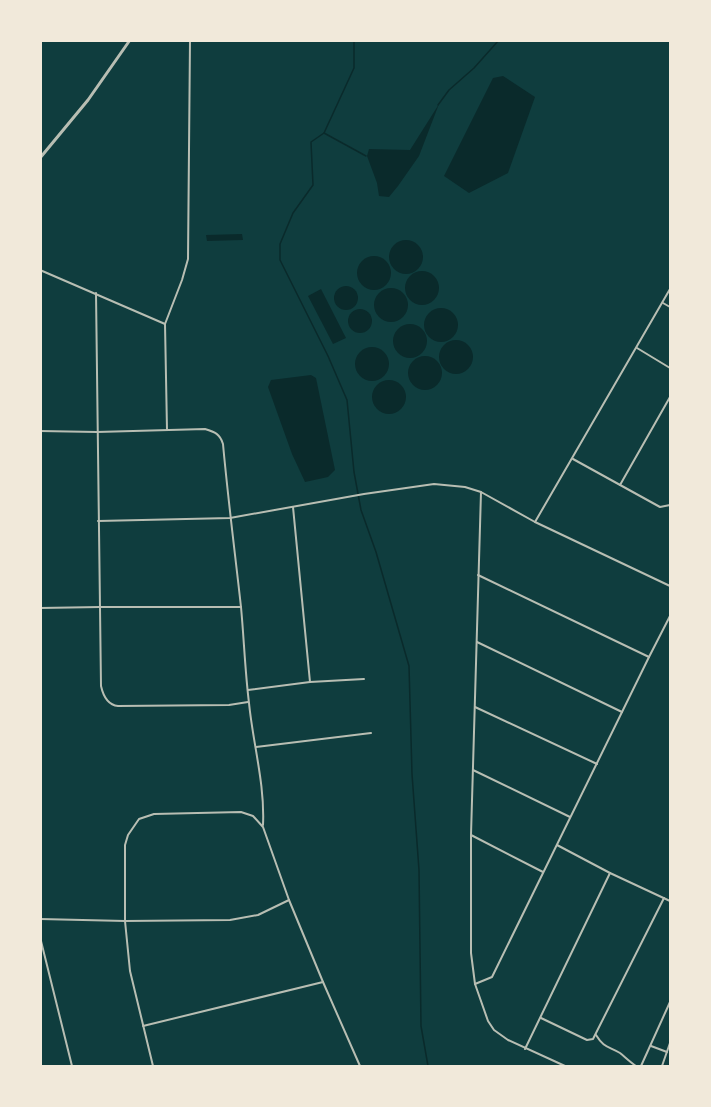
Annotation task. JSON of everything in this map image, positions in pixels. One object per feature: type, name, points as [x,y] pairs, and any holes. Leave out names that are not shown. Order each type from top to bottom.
[{"type":"street","points":[[40,158],[88,100],[130,40]]},
{"type":"street","points":[[166,430],[165,324],[188,259],[190,40]]},
{"type":"street","points":[[40,270],[165,324]]},
{"type":"street","points":[[536,522],[670,289]]},
{"type":"street","points":[[96,293],[101,686],[104,695],[110,704],[118,706],[229,705],[249,702]]},
{"type":"street","points":[[663,303],[670,307]]},
{"type":"street","points":[[637,348],[670,368]]},
{"type":"street","points":[[620,486],[670,397]]},
{"type":"street","points":[[40,431],[205,429],[220,437],[241,607],[249,702],[264,809],[263,827]]},
{"type":"street","points":[[573,459],[660,507],[670,505]]},
{"type":"street","points":[[99,521],[230,518],[363,494],[434,484],[465,487],[481,492],[536,522],[670,586]]},
{"type":"street","points":[[481,492],[471,835],[471,953],[475,984],[488,1021],[501,1036],[565,1066]]},
{"type":"street","points":[[293,507],[310,682]]},
{"type":"street","points":[[478,575],[649,657]]},
{"type":"street","points":[[40,608],[241,607]]},
{"type":"street","points":[[475,984],[492,977],[670,616]]},
{"type":"street","points":[[477,642],[622,712]]},
{"type":"street","points":[[248,690],[310,682],[364,679]]},
{"type":"street","points":[[475,707],[597,764]]},
{"type":"street","points":[[256,747],[371,733]]},
{"type":"street","points":[[473,770],[570,817]]},
{"type":"street","points":[[153,1066],[130,971],[125,921],[128,835],[139,819],[154,814],[241,812],[253,816],[263,827],[289,900],[360,1066]]},
{"type":"street","points":[[471,835],[544,873]]},
{"type":"street","points":[[557,845],[670,901]]},
{"type":"street","points":[[525,1049],[610,873]]},
{"type":"street","points":[[541,1018],[586,1040],[593,1039],[664,898]]},
{"type":"street","points":[[40,919],[230,920],[258,915],[289,900]]},
{"type":"street","points":[[40,936],[72,1066]]},
{"type":"street","points":[[143,1026],[323,982]]},
{"type":"street","points":[[641,1066],[670,1002]]},
{"type":"street","points":[[596,1035],[605,1046],[618,1052],[636,1066]]},
{"type":"street","points":[[662,1066],[670,1043]]},
{"type":"street","points":[[651,1046],[667,1052]]},
{"type":"water","points":[[503,76],[535,97],[508,173],[469,193],[444,176],[493,78]]},
{"type":"water","points":[[439,104],[419,156],[389,197],[379,196],[377,183],[367,156],[369,149],[410,150]]},
{"type":"water","points":[[242,234],[243,240],[207,241],[206,235]]},
{"type":"water","points":[[406,240],[418,245],[423,257],[418,269],[406,274],[394,269],[389,257],[394,245]]},
{"type":"water","points":[[374,256],[386,261],[391,273],[386,285],[374,290],[362,285],[357,273],[362,261]]},
{"type":"water","points":[[422,271],[434,276],[439,288],[434,300],[422,305],[410,300],[405,288],[410,276]]},
{"type":"water","points":[[346,286],[351,287],[357,293],[357,303],[351,309],[346,310],[341,309],[335,303],[334,298],[335,293],[341,287]]},
{"type":"water","points":[[391,288],[403,293],[408,305],[403,317],[391,322],[379,317],[374,305],[379,293]]},
{"type":"water","points":[[321,289],[346,338],[333,344],[308,296]]},
{"type":"water","points":[[441,308],[453,313],[458,325],[453,337],[441,342],[429,337],[424,325],[429,313]]},
{"type":"water","points":[[360,309],[365,310],[371,316],[371,326],[365,332],[360,333],[355,332],[349,326],[348,321],[349,316],[355,310]]},
{"type":"water","points":[[410,324],[422,329],[427,341],[422,353],[410,358],[398,353],[393,341],[398,329]]},
{"type":"water","points":[[456,340],[468,345],[473,357],[468,369],[456,374],[444,369],[439,357],[444,345]]},
{"type":"water","points":[[372,347],[384,352],[389,364],[384,376],[372,381],[360,376],[355,364],[360,352]]},
{"type":"water","points":[[425,356],[437,361],[442,373],[437,385],[425,390],[413,385],[408,373],[413,361]]},
{"type":"water","points":[[311,375],[316,378],[335,470],[328,477],[305,482],[292,454],[268,387],[271,380]]},
{"type":"water","points":[[389,380],[401,385],[406,397],[401,409],[389,414],[377,409],[372,397],[377,385]]},
{"type":"waterway","points":[[354,40],[354,68],[324,133],[311,142],[313,185],[293,213],[280,244],[280,260],[328,356],[347,400],[354,472],[361,510],[376,552],[409,666],[412,774],[419,870],[421,1026],[428,1066]]},
{"type":"waterway","points":[[438,105],[449,90],[474,68],[499,40]]},
{"type":"waterway","points":[[324,133],[366,156]]}]
